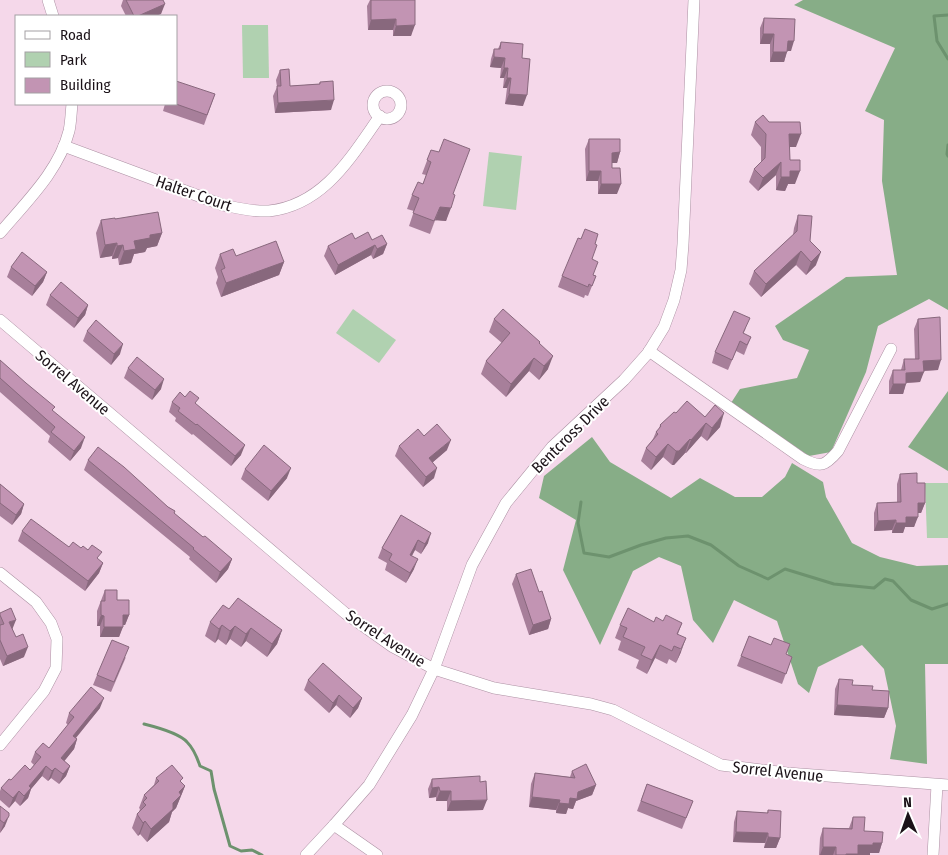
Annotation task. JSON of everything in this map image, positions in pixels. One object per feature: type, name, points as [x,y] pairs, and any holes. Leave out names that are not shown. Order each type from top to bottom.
[{"type":"street","points":[[48,0],[52,15]]},
{"type":"street","name":"Bentcross Drive","points":[[306,855],[369,785],[412,715],[434,669],[472,565],[506,503],[552,447],[624,380],[649,351],[664,327],[674,300],[681,270],[686,217],[694,0]]},
{"type":"street","points":[[0,233],[39,186],[57,160],[69,130],[72,105]]},
{"type":"street","name":"Halter Court","points":[[64,146],[223,205],[250,210],[270,211],[294,204],[325,187],[346,165],[380,116]]},
{"type":"street","name":"Sorrel Avenue","points":[[0,320],[345,613],[393,647],[434,669],[494,688],[591,704],[613,710],[721,765],[787,773],[942,785]]},
{"type":"street","points":[[649,351],[802,459],[822,465],[829,462],[838,451],[891,349]]},
{"type":"street","points":[[0,573],[36,602],[51,623],[57,639],[56,668],[44,691],[0,745]]},
{"type":"street","points":[[933,855],[942,785]]},
{"type":"street","points":[[334,826],[377,855]]},
{"type":"green space","points":[[803,0],[948,0],[948,310],[929,299],[878,326],[866,372],[831,452],[809,456],[731,403],[740,389],[797,378],[809,350],[783,340],[775,326],[846,277],[897,275],[882,181],[884,120],[865,111],[895,48],[794,5]]},
{"type":"green space","points":[[242,25],[268,25],[269,78],[243,78]]},
{"type":"green space","points":[[489,152],[522,156],[516,210],[483,206]]},
{"type":"green space","points":[[353,309],[396,340],[379,363],[336,333]]},
{"type":"green space","points":[[948,391],[948,471],[908,447]]},
{"type":"green space","points":[[592,437],[610,462],[671,498],[700,478],[735,497],[762,497],[785,477],[792,463],[823,482],[826,497],[852,543],[880,557],[917,566],[948,565],[948,664],[925,664],[927,764],[890,759],[896,726],[884,669],[862,645],[818,667],[809,693],[798,684],[777,621],[734,600],[713,643],[693,620],[681,566],[659,557],[633,571],[600,645],[563,570],[576,520],[539,498],[544,476]]},
{"type":"green space","points":[[925,483],[948,483],[948,538],[927,538]]},
{"type":"building","points":[[126,0],[163,0],[165,4],[140,15],[134,15]]},
{"type":"building","points":[[371,0],[415,0],[415,25],[396,26],[396,19],[371,20]]},
{"type":"building","points":[[764,18],[795,19],[794,41],[788,41],[787,52],[773,52],[774,34],[763,34]]},
{"type":"building","points":[[501,42],[523,44],[522,58],[530,59],[527,95],[509,94],[511,78],[507,78],[508,68],[504,68],[505,58],[494,57],[494,49],[500,49]]},
{"type":"building","points":[[289,69],[290,86],[333,81],[334,100],[278,103],[277,86],[281,86],[280,70]]},
{"type":"building","points":[[178,82],[215,94],[207,115],[178,105]]},
{"type":"building","points":[[763,115],[769,122],[800,122],[801,134],[789,134],[790,160],[800,160],[800,171],[790,171],[790,177],[781,177],[781,162],[763,178],[754,169],[765,158],[766,134],[755,122]]},
{"type":"building","points":[[444,139],[470,149],[453,194],[455,195],[451,208],[440,207],[434,221],[413,213],[419,198],[412,195],[418,182],[423,184],[431,162],[427,160],[431,150],[439,152]]},
{"type":"building","points":[[589,139],[620,139],[620,152],[612,153],[612,168],[620,168],[621,184],[601,184],[601,171],[589,171]]},
{"type":"building","points":[[158,212],[162,233],[150,235],[150,238],[134,241],[136,249],[124,251],[123,245],[117,246],[117,243],[105,245],[101,220]]},
{"type":"building","points":[[798,215],[812,216],[810,241],[821,252],[811,262],[801,251],[766,284],[754,271],[797,231]]},
{"type":"building","points":[[585,229],[598,234],[595,244],[597,245],[592,259],[598,262],[593,275],[596,276],[592,286],[589,284],[588,287],[562,276],[578,238],[581,239]]},
{"type":"building","points":[[368,232],[372,240],[382,235],[387,244],[377,249],[375,245],[338,265],[328,246],[352,233],[355,239]]},
{"type":"building","points":[[276,241],[284,262],[226,283],[221,270],[225,268],[220,254],[233,249],[236,256]]},
{"type":"building","points":[[22,252],[47,272],[35,286],[11,267]]},
{"type":"building","points":[[61,282],[88,305],[78,318],[50,295]]},
{"type":"building","points":[[503,309],[553,356],[544,366],[534,358],[511,384],[486,361],[510,333],[494,319]]},
{"type":"building","points":[[734,311],[750,318],[743,333],[751,337],[747,345],[740,341],[732,360],[715,352]]},
{"type":"building","points":[[940,317],[941,360],[923,361],[924,372],[906,373],[906,384],[893,384],[893,370],[905,370],[904,359],[919,359],[918,319]]},
{"type":"building","points":[[96,320],[123,344],[114,354],[87,331]]},
{"type":"building","points":[[137,357],[164,379],[155,390],[128,368]]},
{"type":"building","points":[[0,360],[55,407],[52,410],[85,437],[74,451],[51,432],[55,427],[0,378]]},
{"type":"building","points":[[190,391],[199,398],[195,403],[245,445],[235,456],[197,424],[178,411],[180,408],[172,402],[180,392],[185,397]]},
{"type":"building","points":[[687,401],[705,417],[715,405],[724,413],[712,428],[706,423],[679,451],[676,451],[668,444],[656,457],[646,448],[658,434],[656,432],[660,425],[674,412],[676,413]]},
{"type":"building","points":[[437,424],[451,440],[429,458],[437,468],[426,477],[399,446],[418,429],[424,436]]},
{"type":"building","points":[[264,445],[291,468],[271,491],[245,469]]},
{"type":"building","points":[[98,447],[175,511],[174,513],[232,559],[220,572],[88,460]]},
{"type":"building","points":[[917,473],[917,483],[925,483],[925,503],[918,503],[918,517],[906,517],[906,523],[896,523],[896,520],[878,521],[877,503],[901,502],[900,474]]},
{"type":"building","points":[[0,484],[24,504],[16,515],[0,503]]},
{"type":"building","points":[[401,515],[431,533],[425,544],[418,540],[410,555],[418,559],[410,573],[389,560],[392,554],[382,548]]},
{"type":"building","points":[[31,519],[69,547],[73,542],[81,548],[83,546],[88,550],[92,545],[102,552],[97,558],[103,563],[88,581],[22,531]]},
{"type":"building","points":[[531,569],[539,592],[542,591],[551,619],[533,625],[516,574]]},
{"type":"building","points":[[105,590],[117,590],[117,600],[129,600],[129,615],[123,615],[123,627],[104,627],[104,616],[101,615],[101,601],[105,601]]},
{"type":"building","points":[[238,598],[282,630],[272,644],[251,628],[246,634],[235,626],[230,631],[222,625],[219,629],[210,622],[223,605],[229,609]]},
{"type":"building","points":[[11,608],[16,620],[9,622],[16,637],[23,634],[28,647],[7,656],[0,640],[0,625],[4,624],[0,613]]},
{"type":"building","points":[[628,608],[654,622],[656,617],[663,621],[666,615],[682,623],[677,634],[686,638],[681,649],[674,646],[672,651],[660,645],[652,660],[641,655],[645,647],[623,637],[627,628],[620,625]]},
{"type":"building","points":[[749,636],[771,645],[774,638],[790,644],[786,654],[792,657],[786,674],[741,656]]},
{"type":"building","points":[[112,640],[129,647],[114,682],[97,675]]},
{"type":"building","points":[[323,663],[362,698],[353,708],[339,695],[333,703],[308,680]]},
{"type":"building","points":[[839,679],[853,680],[852,685],[873,686],[872,690],[889,691],[888,708],[837,705]]},
{"type":"building","points":[[91,687],[104,698],[73,736],[77,739],[61,758],[70,766],[63,774],[55,768],[52,771],[46,766],[29,786],[31,788],[24,796],[19,791],[13,798],[1,788],[25,765],[30,770],[41,757],[35,752],[43,743],[49,748],[74,717],[69,713]]},
{"type":"building","points":[[586,764],[596,785],[578,792],[577,799],[570,798],[569,804],[559,803],[560,800],[532,797],[535,773],[575,778],[572,771]]},
{"type":"building","points":[[172,765],[183,778],[180,781],[185,786],[179,792],[181,795],[173,803],[173,809],[151,829],[145,821],[143,823],[137,814],[146,805],[143,802],[147,798],[144,795],[159,781],[156,778]]},
{"type":"building","points":[[480,776],[480,782],[486,781],[487,800],[451,801],[451,791],[440,791],[439,787],[432,788],[432,779]]},
{"type":"building","points":[[647,784],[693,801],[686,818],[641,801]]},
{"type":"building","points":[[0,806],[9,813],[4,823],[0,820]]},
{"type":"building","points":[[768,810],[781,811],[780,838],[768,837],[768,833],[736,832],[737,811],[768,813]]},
{"type":"building","points":[[853,817],[865,817],[864,831],[883,832],[882,843],[858,845],[858,854],[846,855],[836,855],[836,847],[823,847],[823,828],[852,829]]},
{"type":"waterway","points":[[948,15],[934,16],[937,41],[948,59]]},
{"type":"waterway","points":[[948,145],[948,156]]},
{"type":"waterway","points":[[581,502],[578,523],[584,553],[609,557],[666,538],[688,536],[711,545],[739,566],[768,579],[785,569],[834,584],[874,588],[885,579],[893,581],[911,600],[932,609],[948,604]]},
{"type":"waterway","points":[[144,724],[173,733],[189,745],[195,753],[200,766],[211,771],[214,789],[230,846],[241,851],[252,850],[262,855]]}]
